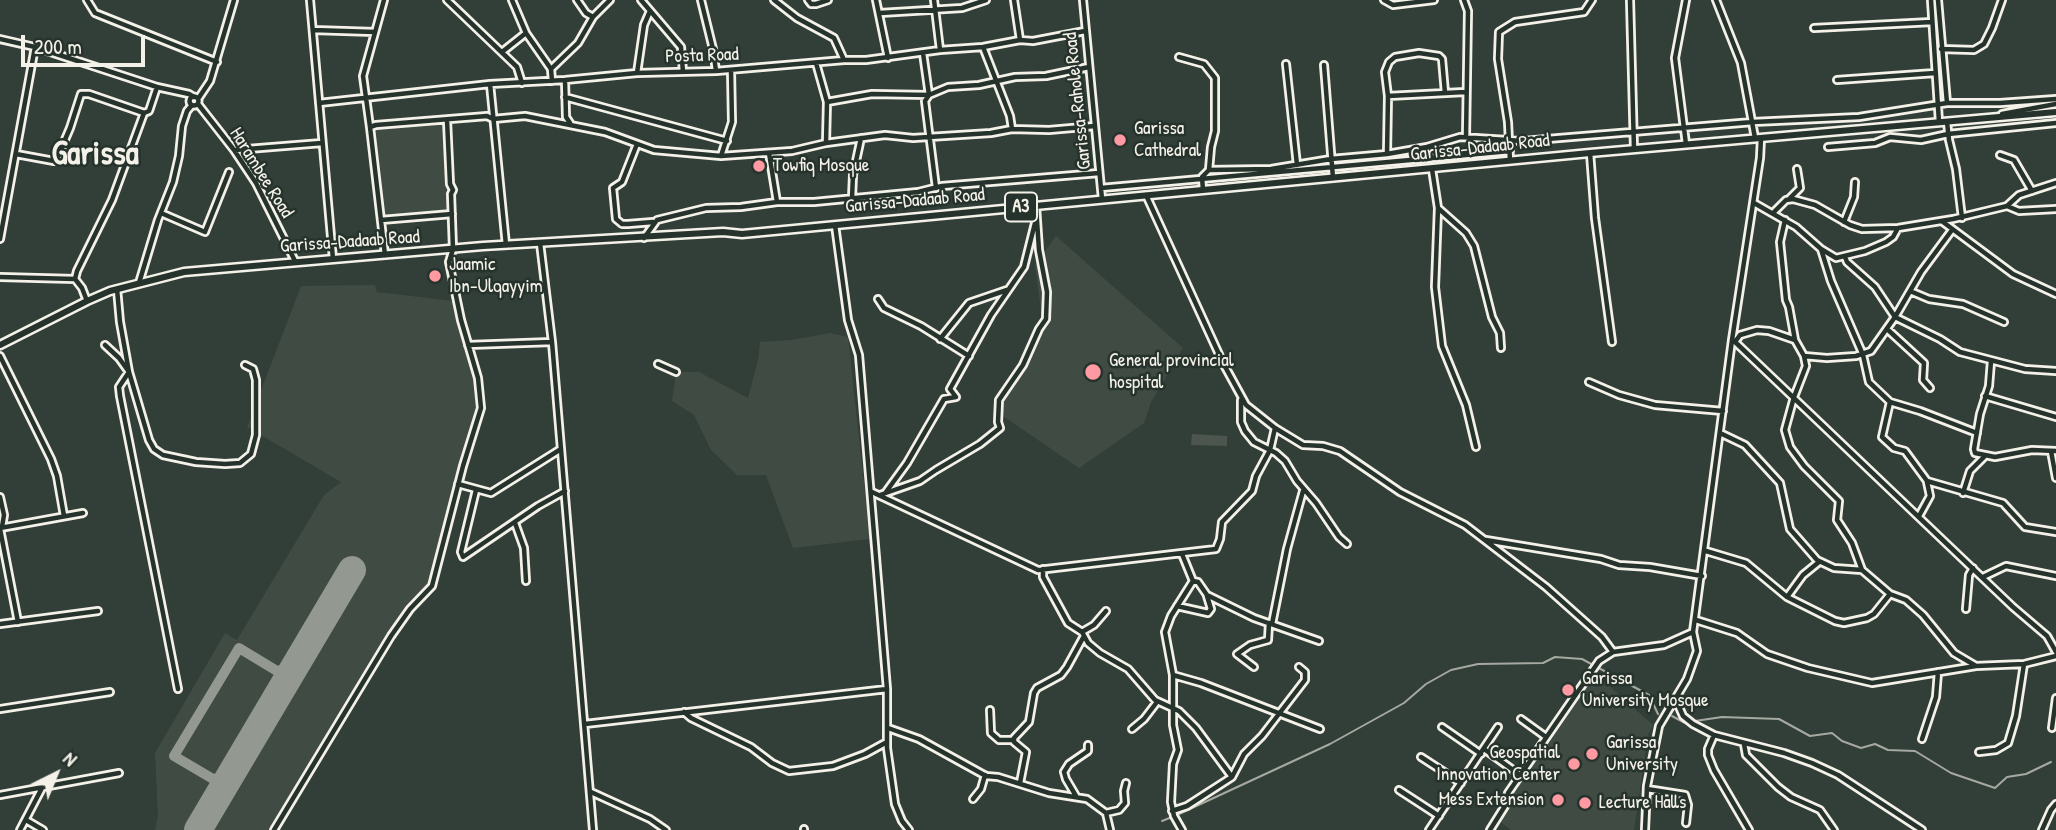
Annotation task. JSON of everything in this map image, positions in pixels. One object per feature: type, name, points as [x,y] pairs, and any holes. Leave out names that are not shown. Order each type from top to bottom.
[{"type":"highway","name":"Garissa-Dadaab Road","points":[[0,345],[87,301],[117,289],[184,272],[540,243],[723,232],[742,234],[1758,137],[2056,112]]},
{"type":"street","points":[[87,0],[95,13],[217,62]]},
{"type":"street","points":[[139,283],[173,182],[182,125],[187,111],[205,92],[217,62],[234,0]]},
{"type":"street","points":[[310,0],[333,260]]},
{"type":"street","points":[[384,0],[363,76],[385,256]]},
{"type":"street","points":[[447,0],[520,71],[522,83]]},
{"type":"street","points":[[512,0],[526,33],[551,69],[552,81]]},
{"type":"street","points":[[577,0],[586,13],[593,17]]},
{"type":"street","points":[[551,69],[578,43],[593,17],[610,0]]},
{"type":"street","points":[[641,0],[681,47],[683,72]]},
{"type":"street","points":[[701,0],[716,71]]},
{"type":"street","points":[[774,0],[797,18],[834,38],[844,60]]},
{"type":"street","points":[[808,0],[811,4],[816,4],[828,0]]},
{"type":"street","points":[[876,0],[888,58]]},
{"type":"street","points":[[934,0],[940,50]]},
{"type":"street","points":[[880,13],[962,8],[986,0]]},
{"type":"street","points":[[1014,0],[1020,40]]},
{"type":"street","points":[[1083,0],[1093,0]]},
{"type":"street","name":"Garissa-Rahole Road","points":[[1083,0],[1102,199]]},
{"type":"street","points":[[1384,0],[1392,5],[1434,0]]},
{"type":"street","points":[[1465,0],[1468,11],[1466,137]]},
{"type":"street","points":[[1510,161],[1498,59],[1499,33],[1515,22],[1584,12],[1592,0]]},
{"type":"street","points":[[1630,0],[1634,70],[1634,149]]},
{"type":"street","points":[[1686,0],[1675,58],[1686,144]]},
{"type":"street","points":[[1645,830],[1647,789],[1659,726],[1687,679],[1697,651],[1693,632],[1762,148],[1753,122],[1737,48],[1716,0]]},
{"type":"street","points":[[1931,0],[1936,106],[1948,134],[1956,169],[1962,218]]},
{"type":"street","points":[[1938,0],[1947,103]]},
{"type":"street","points":[[1941,49],[1974,50],[1984,44],[1988,40],[2002,0]]},
{"type":"street","points":[[637,73],[644,25],[649,11]]},
{"type":"street","points":[[1814,28],[1932,22]]},
{"type":"street","points":[[313,30],[376,32]]},
{"type":"street","name":"Posta Road","points":[[319,103],[490,84],[888,58],[1020,40],[1033,41],[1085,31]]},
{"type":"street","points":[[502,52],[526,33]]},
{"type":"street","name":"Harambee Road","points":[[0,39],[35,47],[181,92],[194,101],[234,150],[256,183],[289,244],[295,261]]},
{"type":"street","points":[[0,239],[35,47]]},
{"type":"street","points":[[983,47],[1010,116],[1012,129]]},
{"type":"street","points":[[923,53],[929,95],[925,101],[936,188]]},
{"type":"street","points":[[1387,153],[1388,96],[1385,72],[1389,62],[1395,57],[1419,53],[1436,55],[1442,59],[1445,93]]},
{"type":"street","points":[[1179,57],[1204,64],[1215,78],[1215,131],[1209,170],[1202,177],[1203,190]]},
{"type":"street","points":[[816,63],[827,102],[826,143]]},
{"type":"street","points":[[1286,64],[1297,165]]},
{"type":"street","points":[[1324,65],[1332,178]]},
{"type":"street","points":[[827,102],[872,94],[929,95],[948,88],[1015,77],[1046,76],[1089,67]]},
{"type":"street","points":[[721,156],[732,122],[731,70]]},
{"type":"street","points":[[1837,80],[1935,73]]},
{"type":"street","points":[[565,80],[566,117],[570,124]]},
{"type":"street","points":[[490,84],[506,246]]},
{"type":"street","points":[[75,279],[85,252],[112,200],[144,113],[149,111],[157,86]]},
{"type":"street","points":[[1388,96],[1465,92]]},
{"type":"street","points":[[16,154],[54,161],[80,94],[89,94],[144,113]]},
{"type":"street","points":[[565,97],[727,141]]},
{"type":"street","points":[[1209,170],[1241,171],[1297,165],[1427,147],[1466,137],[1523,141],[1753,122],[1859,117],[1947,103],[2056,101]]},
{"type":"street","points":[[1996,116],[2056,101]]},
{"type":"street","points":[[370,127],[486,116],[493,119],[525,116],[605,132],[654,150],[721,156],[814,148],[826,143],[895,135],[930,136],[1095,126]]},
{"type":"street","points":[[274,830],[391,636],[410,609],[432,586],[481,408],[478,378],[449,262],[453,249],[453,190],[450,184],[447,120]]},
{"type":"street","points":[[1828,147],[1875,143],[1890,137],[1921,140],[1948,134],[2056,123]]},
{"type":"street","points":[[852,198],[853,175],[861,138]]},
{"type":"street","points":[[234,150],[322,144]]},
{"type":"street","points":[[637,144],[622,182],[613,188],[616,219],[622,224],[653,222],[706,208],[777,202],[799,203],[1098,173]]},
{"type":"street","points":[[1101,188],[1510,151]]},
{"type":"street","points":[[769,153],[777,202]]},
{"type":"street","points":[[1590,153],[1595,218],[1612,342]]},
{"type":"street","points":[[2000,155],[2014,160],[2032,191]]},
{"type":"street","points":[[1432,169],[1438,208],[1435,287],[1442,346],[1466,405],[1476,447]]},
{"type":"street","points":[[1773,213],[1800,188],[1797,169]]},
{"type":"street","points":[[161,213],[205,232],[229,173]]},
{"type":"street","points":[[1844,222],[1854,197],[1855,182]]},
{"type":"street","points":[[1790,199],[1815,205],[1862,229],[1898,228],[1962,218],[2007,206],[2020,195],[2056,183]]},
{"type":"street","points":[[1146,195],[1167,245],[1241,398],[1275,428],[1303,445],[1324,446],[1340,451],[1400,492],[1465,525],[1546,587],[1602,637],[1613,652]]},
{"type":"street","points":[[1753,203],[1785,220],[1836,258],[1890,240],[1898,228]]},
{"type":"street","points":[[882,494],[920,481],[981,444],[1000,428],[999,400],[1023,365],[1046,319],[1047,292],[1039,250],[1036,205]]},
{"type":"street","points":[[2007,206],[2019,211],[2056,209]]},
{"type":"street","points":[[1438,208],[1466,233],[1474,246],[1492,317],[1500,332],[1501,348]]},
{"type":"street","points":[[381,220],[452,214]]},
{"type":"street","points":[[882,494],[907,463],[944,399],[956,397],[950,389],[991,315],[1024,267],[1036,219]]},
{"type":"street","points":[[1785,220],[1780,242],[1786,300],[1795,340],[1806,366],[1785,430],[1790,447],[1804,466],[1839,501],[1837,520],[1852,543],[1863,570],[1890,594],[1906,600],[1923,615],[1954,653],[1976,666]]},
{"type":"street","points":[[1943,221],[2013,274],[2056,294]]},
{"type":"street","points":[[644,238],[653,222]]},
{"type":"street","points":[[834,224],[848,320],[859,355],[887,689],[887,743],[895,804],[909,830]]},
{"type":"street","points":[[1804,356],[1827,358],[1863,355],[1874,349],[1921,272],[1952,230]]},
{"type":"street","points":[[540,243],[552,342],[593,830]]},
{"type":"street","points":[[1821,249],[1831,281],[1863,355],[1870,384],[1890,402],[1977,433]]},
{"type":"street","points":[[1845,257],[1847,262],[1867,278],[1895,317],[1940,338],[1960,352],[2025,369],[2056,371]]},
{"type":"street","points":[[0,277],[75,279]]},
{"type":"street","points":[[75,279],[87,301]]},
{"type":"street","points":[[117,289],[129,372],[149,440],[154,449],[163,455],[196,462],[225,464],[240,463],[251,454],[256,435],[256,380],[253,369],[245,365]]},
{"type":"street","points":[[940,339],[969,303],[1008,290]]},
{"type":"street","points":[[1910,291],[1930,299],[1963,304],[2004,322]]},
{"type":"street","points":[[878,299],[884,307],[968,356]]},
{"type":"street","points":[[1886,329],[1924,363],[1923,380],[1930,388]]},
{"type":"street","points":[[1734,341],[1740,335],[1757,330],[1795,340]]},
{"type":"street","points":[[1696,620],[1737,633],[1767,654],[1858,681],[1879,683],[1976,666],[2024,664],[2056,654],[2051,640],[2012,607],[1734,341]]},
{"type":"street","points":[[468,345],[552,342]]},
{"type":"street","points":[[105,345],[129,372]]},
{"type":"street","points":[[0,356],[51,458],[64,516]]},
{"type":"street","points":[[1991,362],[1989,386],[1977,433],[1975,453],[1984,457],[2006,456],[2032,450],[2053,451],[2056,478]]},
{"type":"street","points":[[658,364],[676,372]]},
{"type":"street","points":[[129,372],[119,387],[120,396],[178,689]]},
{"type":"street","points":[[1589,382],[1619,395],[1655,405],[1723,411]]},
{"type":"street","points":[[1985,396],[2056,418]]},
{"type":"street","points":[[1241,398],[1242,425],[1254,442],[1285,461],[1303,490],[1348,544]]},
{"type":"street","points":[[1890,402],[1882,437],[1894,448],[1905,451],[1927,481],[1930,496],[1919,516]]},
{"type":"street","points":[[872,492],[882,494],[1038,570],[1216,549],[1222,522],[1252,491],[1256,476],[1270,450],[1275,428]]},
{"type":"street","points":[[1720,433],[1745,445],[1780,483],[1790,529],[1819,562],[1834,568],[1863,570]]},
{"type":"street","points":[[458,484],[491,493],[561,449]]},
{"type":"street","points":[[1963,493],[1970,471],[1984,457]]},
{"type":"street","points":[[1927,481],[2003,503],[2025,527],[2056,532]]},
{"type":"street","points":[[476,490],[461,552],[463,557],[565,491]]},
{"type":"street","points":[[1254,667],[1237,654],[1250,645],[1268,640],[1287,549],[1303,490]]},
{"type":"street","points":[[0,497],[4,515],[1,528],[18,622]]},
{"type":"street","points":[[1,528],[83,513]]},
{"type":"street","points":[[515,523],[524,548],[526,580]]},
{"type":"street","points":[[1485,540],[1601,559],[1619,565],[1702,576]]},
{"type":"street","points":[[1706,551],[1746,563],[1787,597],[1844,623],[1867,618],[1890,594]]},
{"type":"street","points":[[1177,606],[1208,613],[1211,609],[1207,595],[1198,582],[1193,580],[1182,554]]},
{"type":"street","points":[[1787,597],[1803,575],[1819,562]]},
{"type":"street","points":[[1983,577],[2006,566],[2056,576]]},
{"type":"street","points":[[1966,609],[1969,575],[1973,568]]},
{"type":"street","points":[[1043,569],[1043,577],[1068,623],[1083,634],[1088,643],[1100,653],[1128,669],[1157,702],[1179,711],[1196,728],[1232,777]]},
{"type":"street","points":[[1182,830],[1172,811],[1173,764],[1178,750],[1172,708],[1173,675],[1166,632],[1177,606],[1193,580]]},
{"type":"street","points":[[1207,595],[1240,612],[1319,640]]},
{"type":"street","points":[[0,624],[98,611]]},
{"type":"street","points":[[1013,740],[1029,722],[1037,688],[1061,675],[1073,658],[1083,634],[1106,611]]},
{"type":"street","points":[[1490,830],[1505,806],[1508,793],[1599,661],[1613,652],[1664,645],[1693,632]]},
{"type":"street","points":[[1979,752],[1996,750],[2008,743],[2016,716],[2024,664]]},
{"type":"street","points":[[1172,811],[1187,806],[1232,777],[1244,754],[1280,714],[1304,680],[1305,672],[1299,667]]},
{"type":"street","points":[[1922,739],[1936,696],[1938,672]]},
{"type":"street","points":[[1173,675],[1320,729]]},
{"type":"street","points":[[585,724],[887,689]]},
{"type":"street","points":[[0,709],[110,692]]},
{"type":"street","points":[[2052,728],[2056,698]]},
{"type":"street","points":[[1676,699],[1683,716],[1693,724],[1714,735],[1784,753],[1833,773],[1922,830]]},
{"type":"street","points":[[1132,729],[1157,702]]},
{"type":"street","points":[[990,710],[991,733],[999,740],[1013,740],[1027,752],[1020,783]]},
{"type":"street","points":[[684,712],[751,747],[772,763],[789,771],[833,766],[887,743]]},
{"type":"street","points":[[1521,719],[1546,737]]},
{"type":"street","points":[[1442,727],[1520,775]]},
{"type":"street","points":[[1429,830],[1498,727]]},
{"type":"street","points":[[888,728],[919,739],[985,775],[1049,793],[1076,796],[1096,804],[1106,813],[1110,830]]},
{"type":"street","points":[[1714,735],[1708,755],[1749,830]]},
{"type":"street","points":[[1744,744],[1746,755],[1778,786],[1791,797],[1820,810],[1834,830]]},
{"type":"street","points":[[1076,796],[1065,772],[1069,764],[1088,751],[1088,745]]},
{"type":"street","points":[[1420,757],[1461,783]]},
{"type":"street","points":[[0,795],[119,773]]},
{"type":"street","points":[[973,799],[981,789],[985,775]]},
{"type":"street","points":[[1106,813],[1119,810],[1125,803],[1126,783]]},
{"type":"street","points":[[20,830],[43,786]]},
{"type":"street","points":[[1647,789],[1685,795],[1688,804],[1686,823]]},
{"type":"street","points":[[1399,790],[1439,816]]},
{"type":"street","points":[[591,792],[650,819],[666,830]]},
{"type":"street","points":[[2042,830],[2056,804]]},
{"type":"street","points":[[26,820],[43,830]]},
{"type":"shaded area","points":[[445,121],[444,158],[449,213],[381,219],[370,128]]},
{"type":"shaded area","name":"General provincial hospital","points":[[1056,236],[1183,348],[1151,402],[1144,423],[1079,468],[1000,414],[1005,397],[1042,318],[1035,265]]},
{"type":"shaded area","points":[[375,285],[377,292],[454,301],[475,380],[478,405],[431,582],[426,590],[406,605],[268,830],[155,830],[158,816],[155,753],[225,633],[237,640],[324,495],[341,482],[247,427],[301,286]]},
{"type":"shaded area","points":[[830,333],[848,337],[870,539],[793,548],[766,475],[737,475],[711,450],[694,415],[672,401],[676,372],[699,372],[748,398],[760,342]]},
{"type":"shaded area","points":[[1192,434],[1227,436],[1227,446],[1191,445]]},
{"type":"shaded area","name":"Garissa University","points":[[1597,675],[1653,725],[1648,735],[1634,830],[1511,830],[1498,820],[1519,783],[1587,681],[1591,683]]},
{"type":"waterway","points":[[1177,815],[1330,744],[1404,703],[1426,684],[1451,670],[1478,664],[1543,663],[1555,657],[1582,659],[1649,695],[1658,714]]},
{"type":"waterway","points":[[1672,716],[1685,723]]},
{"type":"waterway","points":[[1695,721],[1722,717],[1779,719],[1810,736],[1832,733],[1842,741],[1861,748],[1875,744],[1888,750],[1915,751],[1951,773],[1995,788],[2007,777],[2026,774],[2051,762]]},
{"type":"waterway","points":[[1162,821],[1172,817]]},
{"type":"taxiway","points":[[222,778],[213,779],[174,756],[239,648],[277,671],[287,669]]},
{"type":"runway","points":[[198,830],[352,570]]},
{"type":"place","name":"Garissa Cathedral","points":[[1120,140]]},
{"type":"place","name":"Towfiq Mosque","points":[[759,166]]},
{"type":"place","name":"Jaamic Ibn-Ulqayyim","points":[[435,276]]},
{"type":"place","name":"General provincial hospital","points":[[1093,372]]},
{"type":"place","name":"Garissa University Mosque","points":[[1568,690]]},
{"type":"place","name":"Garissa University","points":[[1592,754]]},
{"type":"place","name":"Geospatial Innovation Center","points":[[1574,764]]},
{"type":"place","name":"Mess Extension","points":[[1558,800]]},
{"type":"place","name":"Lecture Halls","points":[[1585,803]]},
{"type":"district","name":"Garissa","points":[[95,155]]}]
